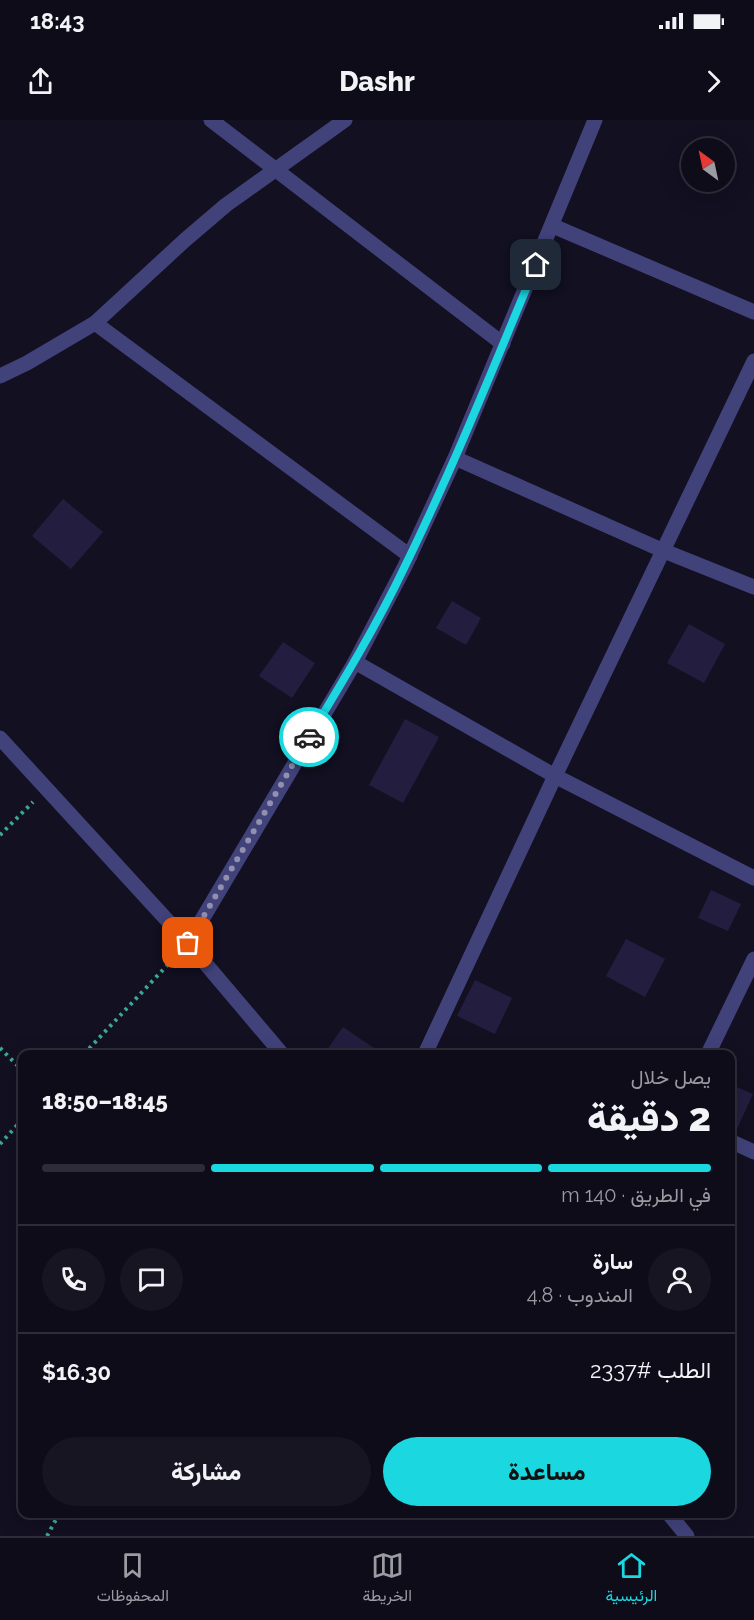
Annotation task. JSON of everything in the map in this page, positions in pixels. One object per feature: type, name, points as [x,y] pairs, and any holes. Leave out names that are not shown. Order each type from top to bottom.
[{"type":"street","points":[[211,120],[503,344]]},
{"type":"street","points":[[0,376],[27,363],[95,323],[226,205],[345,120]]},
{"type":"street","points":[[188,943],[355,662],[410,556],[455,458],[595,120]]},
{"type":"street","points":[[553,226],[754,312]]},
{"type":"street","points":[[95,323],[410,556]]},
{"type":"street","points":[[427,1050],[754,361]]},
{"type":"street","points":[[455,458],[664,551],[754,588]]},
{"type":"street","points":[[355,662],[555,776],[754,878]]},
{"type":"street","points":[[0,738],[188,943],[279,1050]]},
{"type":"street","points":[[710,1050],[754,958]]},
{"type":"street","points":[[735,1144],[754,1152]]},
{"type":"street","points":[[672,1518],[687,1536]]},
{"type":"path","points":[[0,835],[46,788]]},
{"type":"path","points":[[88,1050],[188,943]]},
{"type":"path","points":[[0,1048],[18,1066]]},
{"type":"path","points":[[0,1144],[18,1124]]},
{"type":"path","points":[[47,1536],[57,1518]]},
{"type":"building","points":[[63,499],[103,532],[71,569],[32,536]]},
{"type":"building","points":[[452,601],[481,618],[466,645],[436,628]]},
{"type":"building","points":[[689,624],[725,644],[704,683],[667,663]]},
{"type":"building","points":[[283,642],[315,663],[292,698],[259,676]]},
{"type":"building","points":[[405,719],[439,737],[403,803],[369,785]]},
{"type":"building","points":[[711,890],[741,904],[728,931],[698,918]]},
{"type":"building","points":[[626,939],[665,959],[645,997],[606,976]]},
{"type":"building","points":[[475,980],[512,998],[495,1034],[457,1016]]},
{"type":"building","points":[[343,1027],[377,1050],[327,1050]]},
{"type":"building","points":[[735,1086],[753,1094],[735,1131]]},
{"type":"way so far","points":[[188,943],[309,737]]},
{"type":"route","points":[[309,737],[355,662],[386,605],[433,508],[536,265]]}]
